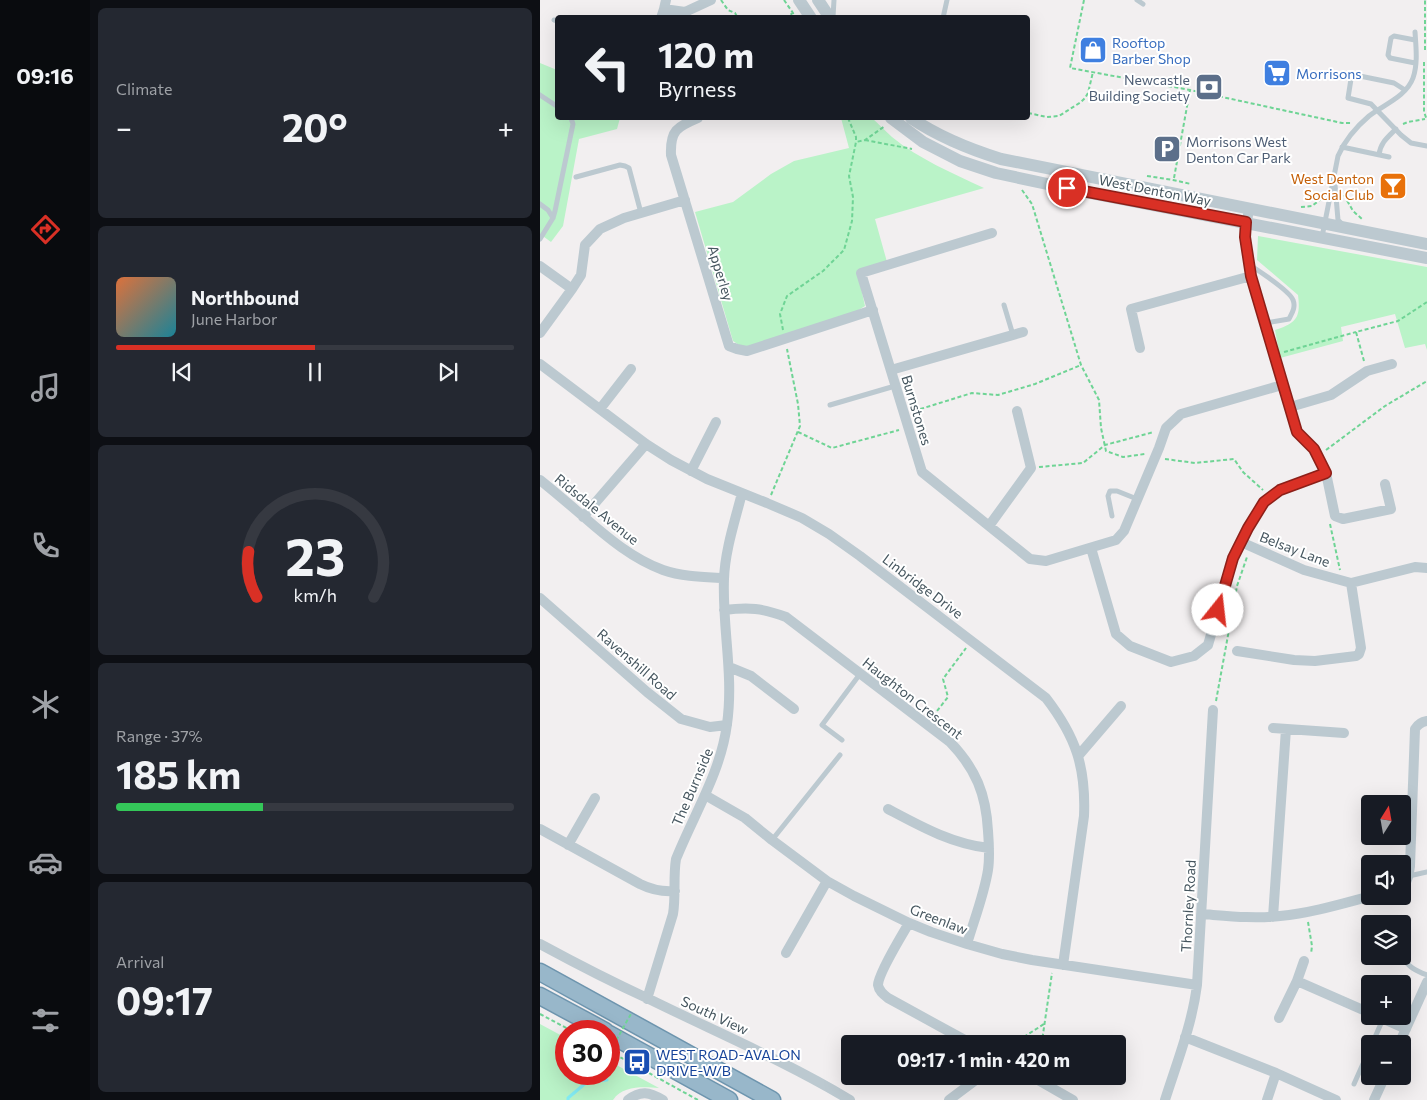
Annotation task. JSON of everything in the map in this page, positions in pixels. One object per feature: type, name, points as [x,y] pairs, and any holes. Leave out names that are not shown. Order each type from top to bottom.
[{"type":"highway","points":[[540,972],[772,1100]]},
{"type":"highway","points":[[541,997],[584,1020]]},
{"type":"highway","points":[[620,1045],[729,1100]]},
{"type":"street","points":[[664,9],[685,12],[711,0]]},
{"type":"street","points":[[818,0],[829,15]]},
{"type":"street","points":[[801,1],[809,15]]},
{"type":"street","points":[[540,333],[581,276],[585,245],[600,229],[624,218],[685,200],[671,155],[670,142],[675,131],[683,124],[693,120]]},
{"type":"street","name":"West Denton Way","points":[[914,120],[928,130],[965,148],[1001,159],[1425,243]]},
{"type":"street","name":"West Denton Way","points":[[888,122],[960,161],[996,173],[1426,258]]},
{"type":"street","name":"Apperley","points":[[685,200],[729,346],[747,351],[873,310]]},
{"type":"street","points":[[1249,208],[1245,237],[1251,276],[1297,432],[1314,449],[1326,473],[1335,516],[1343,519],[1391,509],[1384,484]]},
{"type":"street","name":"Burnstones","points":[[992,233],[861,273],[922,472],[1030,559],[1046,561],[1116,540],[1124,531],[1166,428]]},
{"type":"street","points":[[540,266],[572,290]]},
{"type":"street","points":[[1140,348],[1131,309],[1251,276]]},
{"type":"street","points":[[891,370],[1018,334]]},
{"type":"street","name":"Linbridge Drive","points":[[540,364],[646,444],[691,471],[802,518],[829,534],[1046,698],[1060,716],[1071,736],[1079,756],[1085,794],[1084,816],[1058,964]]},
{"type":"street","points":[[1290,407],[1331,395],[1367,371],[1392,364]]},
{"type":"street","points":[[600,409],[631,370]]},
{"type":"street","points":[[1166,428],[1181,414],[1282,385]]},
{"type":"street","points":[[988,526],[1031,468],[1016,411]]},
{"type":"street","points":[[691,471],[716,422]]},
{"type":"street","points":[[583,516],[646,444]]},
{"type":"street","points":[[1092,548],[1116,634],[1130,646],[1171,662],[1194,656],[1208,645],[1233,558],[1264,502],[1280,490],[1326,473]]},
{"type":"street","name":"Ridsdale Avenue","points":[[540,480],[602,534],[640,560],[664,570],[680,574],[724,578]]},
{"type":"street","name":"The Burnside","points":[[647,999],[673,914],[676,859],[717,768],[723,747],[730,695],[724,610],[724,578],[730,541],[742,493]]},
{"type":"street","name":"Belsay Lane","points":[[1241,542],[1304,570],[1347,582],[1414,567],[1427,568]]},
{"type":"street","points":[[1238,650],[1294,660],[1316,661],[1356,656],[1361,648],[1347,582]]},
{"type":"street","name":"Ravenshill Road","points":[[540,598],[647,692],[681,719],[710,727],[727,725]]},
{"type":"street","name":"Haughton Crescent","points":[[724,610],[752,608],[768,610],[786,617],[950,742],[972,768],[985,803],[989,848],[986,881],[966,944]]},
{"type":"street","points":[[729,667],[751,676],[794,709]]},
{"type":"street","points":[[1079,756],[1121,706]]},
{"type":"street","name":"Thornley Road","points":[[1164,1100],[1185,1037],[1197,985],[1213,710]]},
{"type":"street","points":[[1410,855],[1415,729],[1421,722],[1427,721]]},
{"type":"street","points":[[1273,728],[1344,733]]},
{"type":"street","points":[[1273,917],[1286,728]]},
{"type":"street","name":"Greenlaw","points":[[705,795],[745,818],[828,880],[854,896],[909,923],[966,944],[1002,954],[1197,985]]},
{"type":"street","points":[[568,845],[595,798]]},
{"type":"street","points":[[888,809],[925,829],[956,842],[975,847],[989,848]]},
{"type":"street","points":[[540,829],[640,884],[663,892],[675,891]]},
{"type":"street","points":[[786,953],[828,880]]},
{"type":"street","points":[[1202,914],[1257,918],[1273,917],[1306,912],[1361,899]]},
{"type":"street","points":[[909,923],[881,974],[878,987],[881,993],[956,1035]]},
{"type":"street","name":"South View","points":[[540,944],[647,999],[773,1057],[850,1100]]},
{"type":"street","points":[[1279,1018],[1297,981],[1304,961]]},
{"type":"street","points":[[1297,981],[1361,1009]]},
{"type":"street","points":[[1403,1035],[1427,982]]},
{"type":"street","points":[[1397,1025],[1406,1029]]},
{"type":"street","points":[[1185,1037],[1276,1073],[1336,1100]]},
{"type":"street","points":[[1267,1100],[1276,1073]]},
{"type":"street","points":[[949,1100],[969,1085]]},
{"type":"street","points":[[1047,1085],[1073,1100]]},
{"type":"street","points":[[1374,1100],[1381,1085]]},
{"type":"street","points":[[628,1100],[640,1093],[654,1095],[663,1100]]},
{"type":"lane","points":[[832,15],[834,0]]},
{"type":"lane","points":[[944,15],[947,0]]},
{"type":"lane","points":[[1137,0],[1144,4]]},
{"type":"lane","points":[[1322,237],[1333,193],[1338,156],[1342,147],[1360,124],[1405,90],[1412,81],[1415,63],[1415,32]]},
{"type":"lane","points":[[1415,40],[1394,36],[1391,38],[1388,56],[1415,63]]},
{"type":"lane","points":[[1405,90],[1394,83],[1352,76],[1348,98],[1371,104],[1411,142],[1427,146]]},
{"type":"lane","points":[[540,96],[555,105]]},
{"type":"lane","points":[[540,239],[553,218],[573,124],[572,120]]},
{"type":"lane","points":[[1379,155],[1384,140],[1396,129]]},
{"type":"lane","points":[[1342,147],[1389,157]]},
{"type":"lane","points":[[576,177],[620,165],[629,168],[641,213]]},
{"type":"lane","points":[[1333,193],[1338,220],[1347,227]]},
{"type":"lane","points":[[540,204],[548,210],[553,218]]},
{"type":"lane","points":[[1249,264],[1287,292],[1293,300],[1294,310],[1289,319],[1265,323]]},
{"type":"lane","points":[[1004,305],[1018,334]]},
{"type":"lane","points":[[830,406],[896,386]]},
{"type":"lane","points":[[1112,516],[1108,496],[1110,491],[1117,491],[1137,499]]},
{"type":"lane","points":[[842,740],[822,726],[860,674]]},
{"type":"lane","points":[[772,840],[840,755]]},
{"type":"lane","points":[[1411,875],[1427,872]]},
{"type":"lane","points":[[1408,965],[1414,970],[1427,975]]},
{"type":"lane","points":[[1354,1084],[1361,1068]]},
{"type":"path","points":[[721,0],[728,10],[737,15]]},
{"type":"path","points":[[784,0],[793,14]]},
{"type":"path","points":[[1084,0],[1070,68],[1190,90],[1342,123],[1360,124]]},
{"type":"path","points":[[1030,113],[1053,117],[1059,116],[1073,107],[1085,98],[1093,72]]},
{"type":"path","points":[[1173,180],[1190,90]]},
{"type":"path","points":[[1396,129],[1408,122],[1427,119]]},
{"type":"path","points":[[767,503],[800,426],[798,404],[780,314],[787,296],[823,271],[844,250],[852,221],[853,197],[849,176],[856,142],[856,137],[849,120]]},
{"type":"path","points":[[865,140],[888,122]]},
{"type":"path","points":[[856,142],[865,140],[912,149]]},
{"type":"path","points":[[1147,176],[1192,184]]},
{"type":"path","points":[[1022,190],[1032,204],[1081,366],[1099,400],[1106,451],[1122,456],[1145,454]]},
{"type":"path","points":[[1299,207],[1312,206],[1326,194],[1333,193],[1345,196],[1353,211],[1364,220]]},
{"type":"path","points":[[1274,355],[1398,322],[1427,302]]},
{"type":"path","points":[[1356,332],[1367,371]]},
{"type":"path","points":[[904,414],[972,393],[998,395],[1035,384],[1081,366]]},
{"type":"path","points":[[1324,451],[1385,406],[1427,381]]},
{"type":"path","points":[[798,432],[832,448],[908,427]]},
{"type":"path","points":[[1031,468],[1083,463],[1105,445],[1166,428]]},
{"type":"path","points":[[1165,459],[1195,463],[1234,459],[1243,472],[1265,491]]},
{"type":"path","points":[[1330,524],[1347,582]]},
{"type":"path","points":[[1213,710],[1217,698],[1236,586],[1251,546]]},
{"type":"path","points":[[927,724],[948,697],[942,679],[971,641]]},
{"type":"path","points":[[1304,961],[1310,956],[1312,946],[1306,912]]},
{"type":"path","points":[[1043,1035],[1058,964]]},
{"type":"path","points":[[620,1028],[632,1012]]},
{"type":"path","points":[[540,1014],[555,1022]]},
{"type":"path","points":[[1026,1035],[1044,1024]]},
{"type":"path","points":[[620,1057],[698,1100]]},
{"type":"path","points":[[655,1082],[658,1077]]},
{"type":"green space","points":[[540,63],[555,69],[555,120],[619,120],[617,129],[579,139],[563,226],[551,242],[540,234]]},
{"type":"green space","points":[[842,120],[874,120],[892,137],[913,152],[984,188],[875,219],[887,262],[857,270],[865,306],[857,311],[748,347],[739,345],[733,341],[695,212],[733,202],[771,174],[794,161],[849,148]]},
{"type":"green space","points":[[1258,236],[1427,267],[1427,350],[1425,344],[1405,348],[1395,314],[1341,327],[1343,341],[1280,358],[1275,330],[1288,325],[1298,314],[1298,295],[1257,260]]},
{"type":"green space","points":[[540,1024],[555,1032],[555,1085],[620,1085],[620,1067],[659,1088],[640,1087],[628,1089],[617,1095],[613,1100],[540,1100]]},
{"type":"waterway","points":[[568,1100],[583,1085]]},
{"type":"place","name":"Rooftop Barber Shop","points":[[1093,50]]},
{"type":"place","name":"Morrisons","points":[[1277,73]]},
{"type":"place","name":"Newcastle Building Society","points":[[1209,87]]},
{"type":"place","name":"Morrisons West Denton Car Park","points":[[1167,149]]},
{"type":"place","name":"West Denton Social Club","points":[[1393,186]]},
{"type":"place","name":"WEST ROAD-AVALON DRIVE-W/B","points":[[637,1062]]},
{"type":"route","points":[[1067,188],[1246,222],[1245,237],[1251,276],[1282,385],[1297,432],[1314,449],[1326,473],[1280,490],[1264,502],[1233,558],[1218,610]]}]
